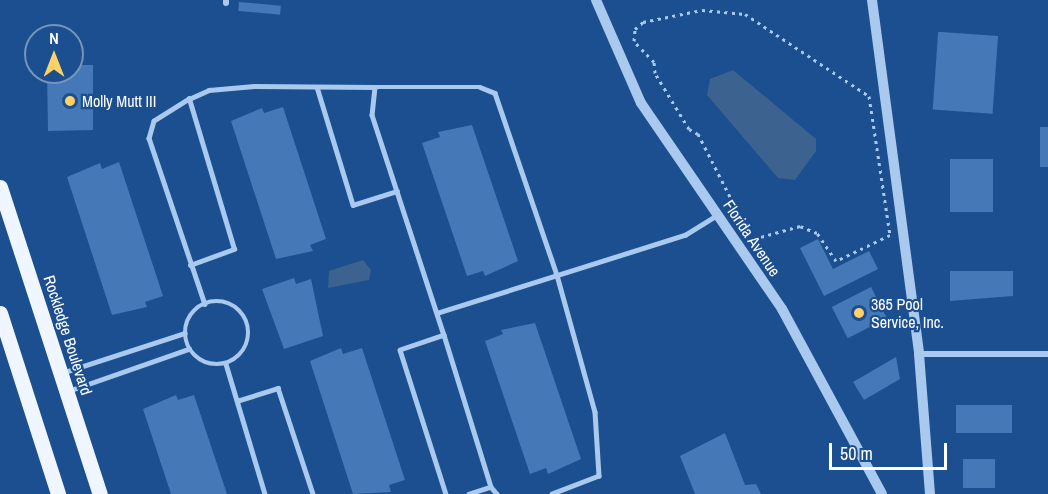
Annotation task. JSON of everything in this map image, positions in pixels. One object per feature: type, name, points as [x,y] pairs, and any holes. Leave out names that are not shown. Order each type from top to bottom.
[{"type":"main road","name":"Rockledge Boulevard","points":[[0,187],[100,494]]},
{"type":"main road","points":[[0,313],[58,494]]},
{"type":"street","name":"Florida Avenue","points":[[596,0],[641,103],[782,309],[882,494]]},
{"type":"street","points":[[872,0],[920,354],[930,494]]},
{"type":"street","points":[[920,354],[1048,354]]},
{"type":"street","points":[[924,494],[929,478]]},
{"type":"lane","points":[[205,304],[149,138],[154,121],[189,99],[209,90],[254,86],[480,87],[495,93],[557,275],[592,392],[601,465],[590,482],[552,494]]},
{"type":"lane","points":[[317,87],[353,205],[397,191]]},
{"type":"lane","points":[[375,87],[372,115],[491,487],[497,494]]},
{"type":"lane","points":[[189,99],[234,249],[190,265]]},
{"type":"lane","points":[[437,313],[685,235],[718,214]]},
{"type":"lane","points":[[225,303],[247,323],[243,352],[226,364],[205,363],[189,349],[185,333],[191,315],[205,304],[225,303]]},
{"type":"lane","points":[[62,373],[185,333]]},
{"type":"lane","points":[[444,335],[400,350],[446,494]]},
{"type":"lane","points":[[68,391],[189,349]]},
{"type":"lane","points":[[226,364],[265,494]]},
{"type":"lane","points":[[237,401],[278,388],[313,494]]},
{"type":"lane","points":[[469,494],[491,487]]},
{"type":"path","points":[[678,12],[745,14],[823,61],[873,100],[890,235],[836,261],[818,232],[800,226],[757,238],[747,230],[698,134],[690,129],[655,73],[654,62],[634,41],[635,30],[678,12]]},
{"type":"water","points":[[733,70],[816,139],[816,151],[795,180],[778,178],[707,95],[710,79]]},
{"type":"water","points":[[363,260],[371,270],[369,280],[328,288],[329,271]]},
{"type":"building","points":[[239,2],[281,6],[280,15],[238,11]]},
{"type":"building","points":[[938,32],[998,36],[993,114],[933,110]]},
{"type":"building","name":"Molly Mutt III","points":[[84,65],[93,65],[93,130],[48,131],[47,84],[84,84]]},
{"type":"building","points":[[283,107],[326,239],[310,245],[313,251],[276,259],[231,121],[262,108],[264,113]]},
{"type":"building","points":[[472,125],[518,261],[485,276],[483,271],[467,276],[422,143],[440,137],[438,132]]},
{"type":"building","points":[[1040,127],[1048,127],[1048,167],[1040,167]]},
{"type":"building","points":[[950,159],[993,159],[993,212],[950,212]]},
{"type":"building","points":[[119,162],[163,296],[145,302],[147,307],[112,315],[67,177],[100,163],[102,169]]},
{"type":"building","points":[[818,239],[833,269],[869,251],[878,269],[824,296],[800,248]]},
{"type":"building","points":[[950,271],[1013,271],[1013,296],[950,301]]},
{"type":"building","points":[[294,278],[296,284],[311,279],[323,336],[284,349],[262,289]]},
{"type":"building","name":"365 Pool Service, Inc.","points":[[871,287],[887,318],[848,338],[832,307]]},
{"type":"building","points":[[535,323],[581,459],[548,474],[546,468],[530,474],[485,341],[503,334],[501,330]]},
{"type":"building","points":[[341,348],[343,354],[362,348],[405,480],[389,485],[391,492],[353,494],[310,361]]},
{"type":"building","points":[[896,357],[900,379],[864,400],[853,382]]},
{"type":"building","points":[[176,395],[178,400],[194,395],[227,494],[171,494],[143,409]]},
{"type":"building","points":[[956,405],[1012,405],[1012,433],[956,433]]},
{"type":"building","points":[[725,433],[745,485],[756,484],[761,494],[695,494],[680,456]]},
{"type":"building","points":[[963,459],[995,459],[995,488],[963,488]]},
{"type":"place","name":"Molly Mutt III","points":[[70,101]]},
{"type":"place","name":"365 Pool Service, Inc.","points":[[859,313]]}]
